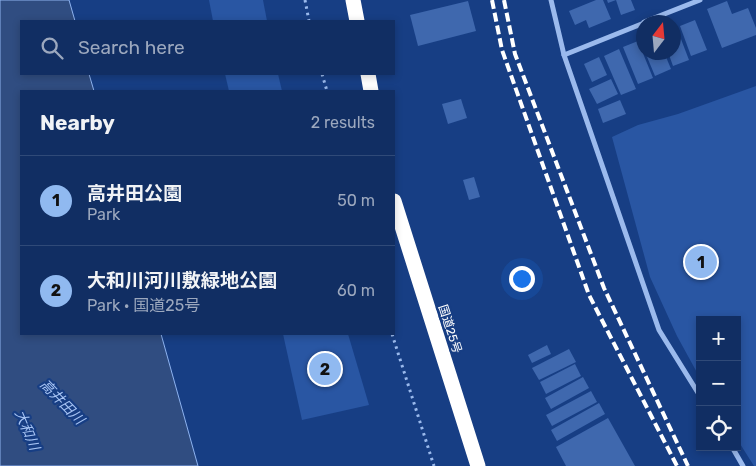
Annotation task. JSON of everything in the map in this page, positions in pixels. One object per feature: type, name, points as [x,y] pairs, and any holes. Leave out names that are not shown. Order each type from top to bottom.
[{"type":"highway","points":[[353,0],[357,20]]},
{"type":"highway","points":[[368,75],[371,90]]},
{"type":"highway","name":"国道25号","points":[[395,204],[478,466]]},
{"type":"street","points":[[551,0],[564,55],[659,330],[696,390]]},
{"type":"street","points":[[663,15],[700,0]]},
{"type":"street","points":[[564,55],[636,26]]},
{"type":"street","points":[[734,451],[743,466]]},
{"type":"path","points":[[305,0],[309,20]]},
{"type":"path","points":[[322,75],[327,90]]},
{"type":"path","points":[[392,335],[418,422],[434,466]]},
{"type":"shaded area","points":[[209,0],[263,0],[267,20],[213,20]]},
{"type":"shaded area","points":[[225,75],[278,75],[282,90],[229,90]]},
{"type":"shaded area","points":[[756,86],[756,466],[754,466],[741,445],[741,316],[696,316],[696,371],[677,336],[650,277],[612,137],[638,125],[678,114]]},
{"type":"shaded area","points":[[283,335],[348,335],[369,405],[302,420]]},
{"type":"water","points":[[0,0],[69,0],[75,20],[20,20],[20,75],[89,75],[94,90],[20,90],[20,335],[161,335],[198,466],[0,466]]},
{"type":"building","points":[[596,0],[603,0],[611,19],[589,28],[586,20],[575,25],[569,11]]},
{"type":"building","points":[[616,0],[631,0],[635,10],[621,15]]},
{"type":"building","points":[[468,1],[476,31],[418,46],[410,15]]},
{"type":"building","points":[[727,1],[732,14],[748,8],[756,28],[756,35],[722,48],[707,9]]},
{"type":"building","points":[[695,20],[707,50],[691,56],[681,26]]},
{"type":"building","points":[[681,39],[689,60],[673,66],[671,60],[681,60]]},
{"type":"building","points":[[636,42],[636,60],[646,60],[653,78],[638,84],[623,47]]},
{"type":"building","points":[[619,49],[636,89],[621,95],[604,56]]},
{"type":"building","points":[[599,57],[607,75],[592,82],[584,64]]},
{"type":"building","points":[[648,60],[667,60],[671,69],[655,76]]},
{"type":"building","points":[[611,79],[618,94],[597,104],[589,89]]},
{"type":"building","points":[[461,99],[467,118],[448,124],[442,104]]},
{"type":"building","points":[[620,100],[626,114],[603,123],[598,109]]},
{"type":"building","points":[[474,177],[480,197],[469,200],[463,180]]},
{"type":"building","points":[[547,345],[551,354],[532,363],[528,355]]},
{"type":"building","points":[[569,349],[576,362],[539,380],[532,368]]},
{"type":"building","points":[[575,364],[581,376],[546,394],[540,382]]},
{"type":"building","points":[[583,377],[589,388],[551,409],[545,398]]},
{"type":"building","points":[[591,391],[597,402],[552,426],[546,415]]},
{"type":"building","points":[[599,403],[605,414],[557,441],[551,430]]},
{"type":"building","points":[[608,418],[635,466],[566,466],[556,447]]},
{"type":"railway","points":[[492,0],[502,50],[589,295],[677,466]]},
{"type":"railway","points":[[504,0],[515,54],[604,288],[688,466]]},
{"type":"place","name":"高井田公園","points":[[701,262]]},
{"type":"place","name":"大和川河川敷緑地公園","points":[[325,369]]},
{"type":"water label","name":"高井田川","points":[[62,402]]},
{"type":"water label","name":"大和川","points":[[27,430]]}]
